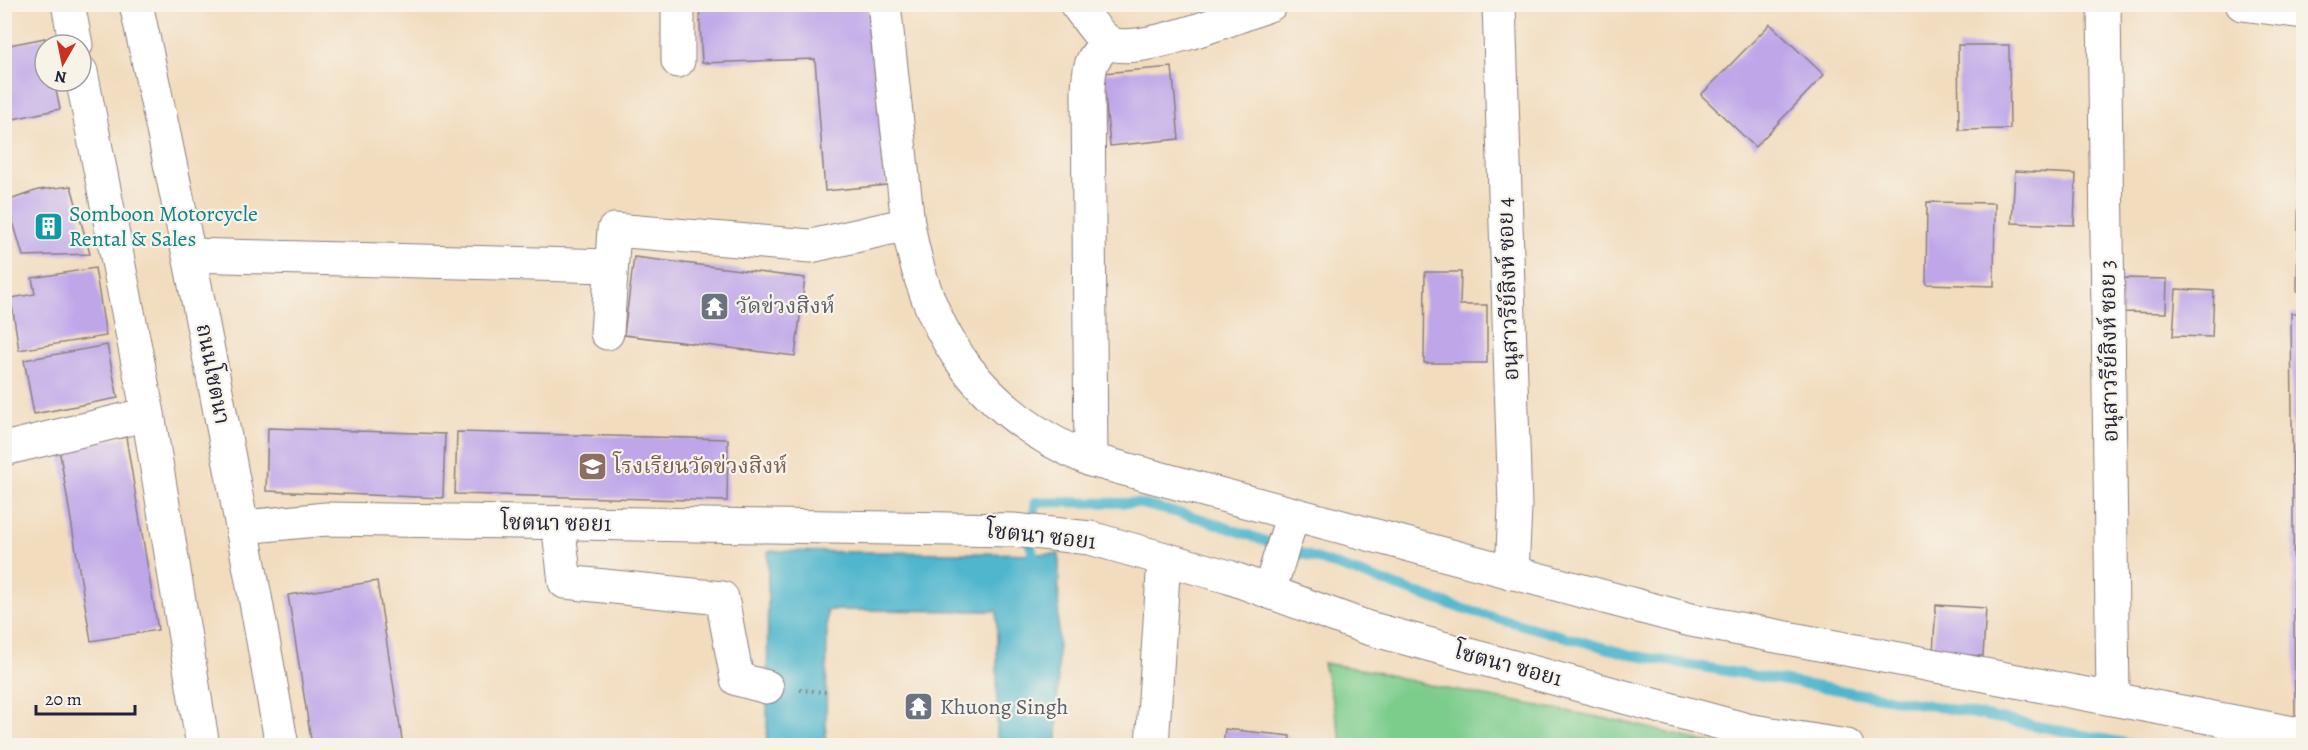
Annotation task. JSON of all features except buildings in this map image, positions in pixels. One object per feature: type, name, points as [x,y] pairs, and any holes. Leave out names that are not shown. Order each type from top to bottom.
[{"type":"street","points":[[68,4],[74,33]]},
{"type":"street","name":"ถนนโชตนา","points":[[136,4],[190,255],[243,527],[282,746]]},
{"type":"street","points":[[678,4],[678,61]]},
{"type":"street","points":[[884,4],[908,224],[927,299],[945,336],[963,364],[1001,404],[1032,430],[1061,447],[1091,460],[1691,620],[2304,735]]},
{"type":"street","points":[[1076,4],[1109,42],[1128,47],[1227,20],[1271,4]]},
{"type":"street","name":"อนุสาวรีย์สิงห์ ซอย 4","points":[[1499,4],[1515,507],[1512,573]]},
{"type":"street","name":"อนุสาวรีย์สิงห์ ซอย 3","points":[[2104,4],[2114,698]]},
{"type":"street","points":[[2242,4],[2304,12]]},
{"type":"street","points":[[1091,460],[1088,90],[1095,55],[1109,42]]},
{"type":"street","points":[[85,93],[148,414],[203,746]]},
{"type":"street","points":[[607,333],[614,230],[811,246],[908,224]]},
{"type":"street","points":[[190,255],[611,266]]},
{"type":"street","points":[[4,448],[148,414]]},
{"type":"street","points":[[1269,592],[1293,514]]},
{"type":"street","name":"โชตนา ซอย1","points":[[243,527],[326,519],[1013,530],[1090,538],[1229,577],[1368,628],[1747,730],[1847,746]]},
{"type":"street","points":[[558,523],[565,582],[722,598],[737,679],[767,687]]},
{"type":"street","points":[[1152,746],[1164,559]]},
{"type":"green space","points":[[1323,663],[1624,722],[1717,745],[1343,745]]},
{"type":"water","points":[[768,551],[1059,554],[1057,745],[997,745],[997,611],[827,610],[826,745],[767,746]]},
{"type":"waterway","points":[[1033,554],[1029,541],[1036,502],[1136,503],[1199,518],[1457,607],[1631,655],[1934,706],[2140,746]]},
{"type":"place","name":"Somboon Motorcycle Rental & Sales","points":[[48,227]]},
{"type":"place","name":"วัดข่วงสิงห์","points":[[715,306]]},
{"type":"place","name":"โรงเรียนวัดข่วงสิงห์","points":[[592,466]]},
{"type":"place","name":"Khuong Singh","points":[[919,707]]}]
